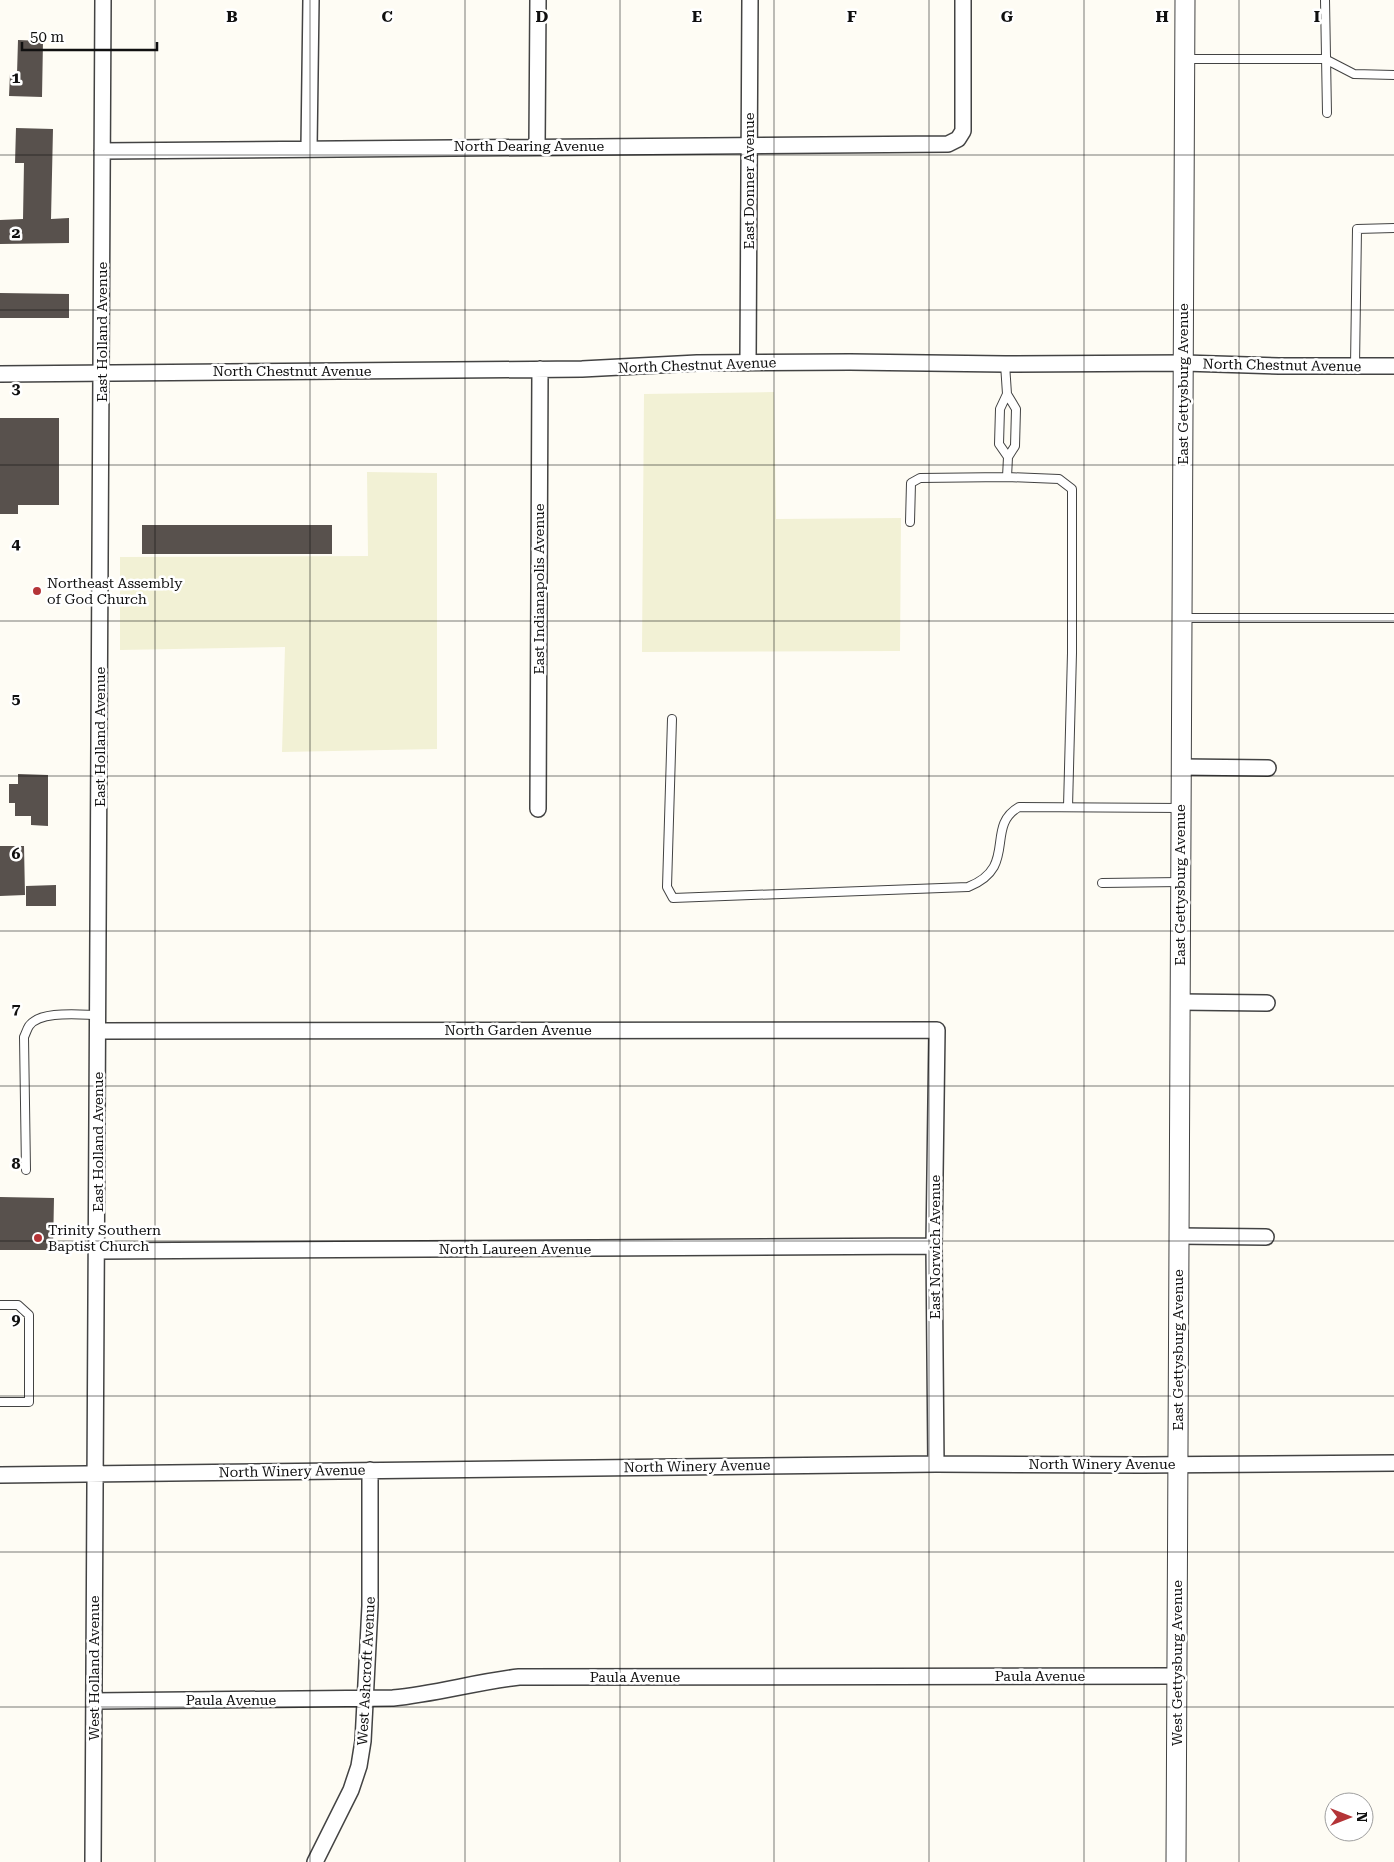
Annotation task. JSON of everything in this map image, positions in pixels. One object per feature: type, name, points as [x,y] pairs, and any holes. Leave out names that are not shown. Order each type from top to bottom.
[{"type":"street","name":"East Holland Avenue","points":[[95,1474],[99,1031],[103,0]]},
{"type":"street","points":[[309,148],[312,0]]},
{"type":"street","points":[[537,146],[538,0]]},
{"type":"street","name":"East Donner Avenue","points":[[748,363],[750,0]]},
{"type":"street","name":"North Dearing Avenue","points":[[102,151],[940,144],[956,141],[961,135],[963,127],[963,0]]},
{"type":"street","name":"East Gettysburg Avenue","points":[[1177,1465],[1185,0]]},
{"type":"street","name":"North Chestnut Avenue","points":[[0,374],[540,369],[600,368],[680,363],[850,362],[1394,366]]},
{"type":"street","name":"East Indianapolis Avenue","points":[[538,809],[540,369]]},
{"type":"street","points":[[1181,767],[1268,768]]},
{"type":"street","points":[[1179,1002],[1267,1003]]},
{"type":"street","name":"North Garden Avenue","points":[[99,1031],[936,1030]]},
{"type":"street","name":"East Norwich Avenue","points":[[936,1030],[934,1246],[936,1464]]},
{"type":"street","points":[[1178,1236],[1266,1236]]},
{"type":"street","name":"North Laureen Avenue","points":[[97,1251],[934,1246]]},
{"type":"street","name":"North Winery Avenue","points":[[0,1475],[936,1464],[1177,1465],[1394,1463]]},
{"type":"street","name":"West Gettysburg Avenue","points":[[1176,1862],[1177,1465]]},
{"type":"street","name":"West Ashcroft Avenue","points":[[315,1862],[360,1766],[370,1606],[370,1470]]},
{"type":"street","name":"West Holland Avenue","points":[[93,1862],[95,1474]]},
{"type":"street","name":"Paula Avenue","points":[[94,1701],[364,1699],[419,1695],[488,1681],[519,1677],[1177,1676]]},
{"type":"lane","points":[[1325,0],[1327,113]]},
{"type":"lane","points":[[1185,59],[1325,59],[1354,74],[1394,75]]},
{"type":"lane","points":[[1356,366],[1357,229],[1394,228]]},
{"type":"lane","points":[[1005,364],[1007,394],[1016,409],[1015,446],[1008,457],[1007,477]]},
{"type":"lane","points":[[1007,394],[1000,409],[999,444],[1008,457]]},
{"type":"lane","points":[[910,522],[911,483],[920,478],[1007,477],[1060,479],[1072,489],[1072,654],[1068,807]]},
{"type":"lane","points":[[1182,618],[1394,618]]},
{"type":"lane","points":[[672,719],[667,887],[673,898],[968,887],[981,882],[992,871],[999,856],[1003,822],[1010,812],[1019,807],[1181,808]]},
{"type":"lane","points":[[1102,883],[1180,882]]},
{"type":"lane","points":[[26,1170],[24,1037],[30,1025],[40,1017],[50,1015],[99,1015]]},
{"type":"lane","points":[[0,1305],[18,1305],[28,1315],[28,1402],[0,1402]]},
{"type":"green space","points":[[774,392],[776,519],[901,518],[900,651],[642,652],[644,394]]},
{"type":"green space","points":[[367,472],[437,473],[437,749],[282,752],[285,647],[120,650],[120,557],[368,556]]},
{"type":"building","points":[[18,40],[43,41],[42,97],[9,96],[10,74],[17,74]]},
{"type":"building","points":[[16,128],[53,129],[51,219],[69,218],[69,243],[0,244],[0,220],[23,219],[24,163],[15,163]]},
{"type":"building","points":[[0,293],[69,294],[69,318],[0,318]]},
{"type":"building","points":[[0,418],[59,418],[59,505],[18,505],[18,514],[0,514]]},
{"type":"building","points":[[142,525],[332,525],[332,554],[142,554]]},
{"type":"building","points":[[18,774],[48,775],[48,826],[31,825],[31,816],[15,816],[15,803],[9,803],[9,784],[18,784]]},
{"type":"building","points":[[0,846],[24,846],[25,895],[0,896]]},
{"type":"building","points":[[56,885],[56,906],[26,906],[26,886]]},
{"type":"building","points":[[0,1197],[54,1198],[53,1250],[0,1250]]},
{"type":"place","name":"Northeast Assembly of God Church","points":[[37,591]]},
{"type":"place","name":"Trinity Southern Baptist Church","points":[[38,1238]]}]
